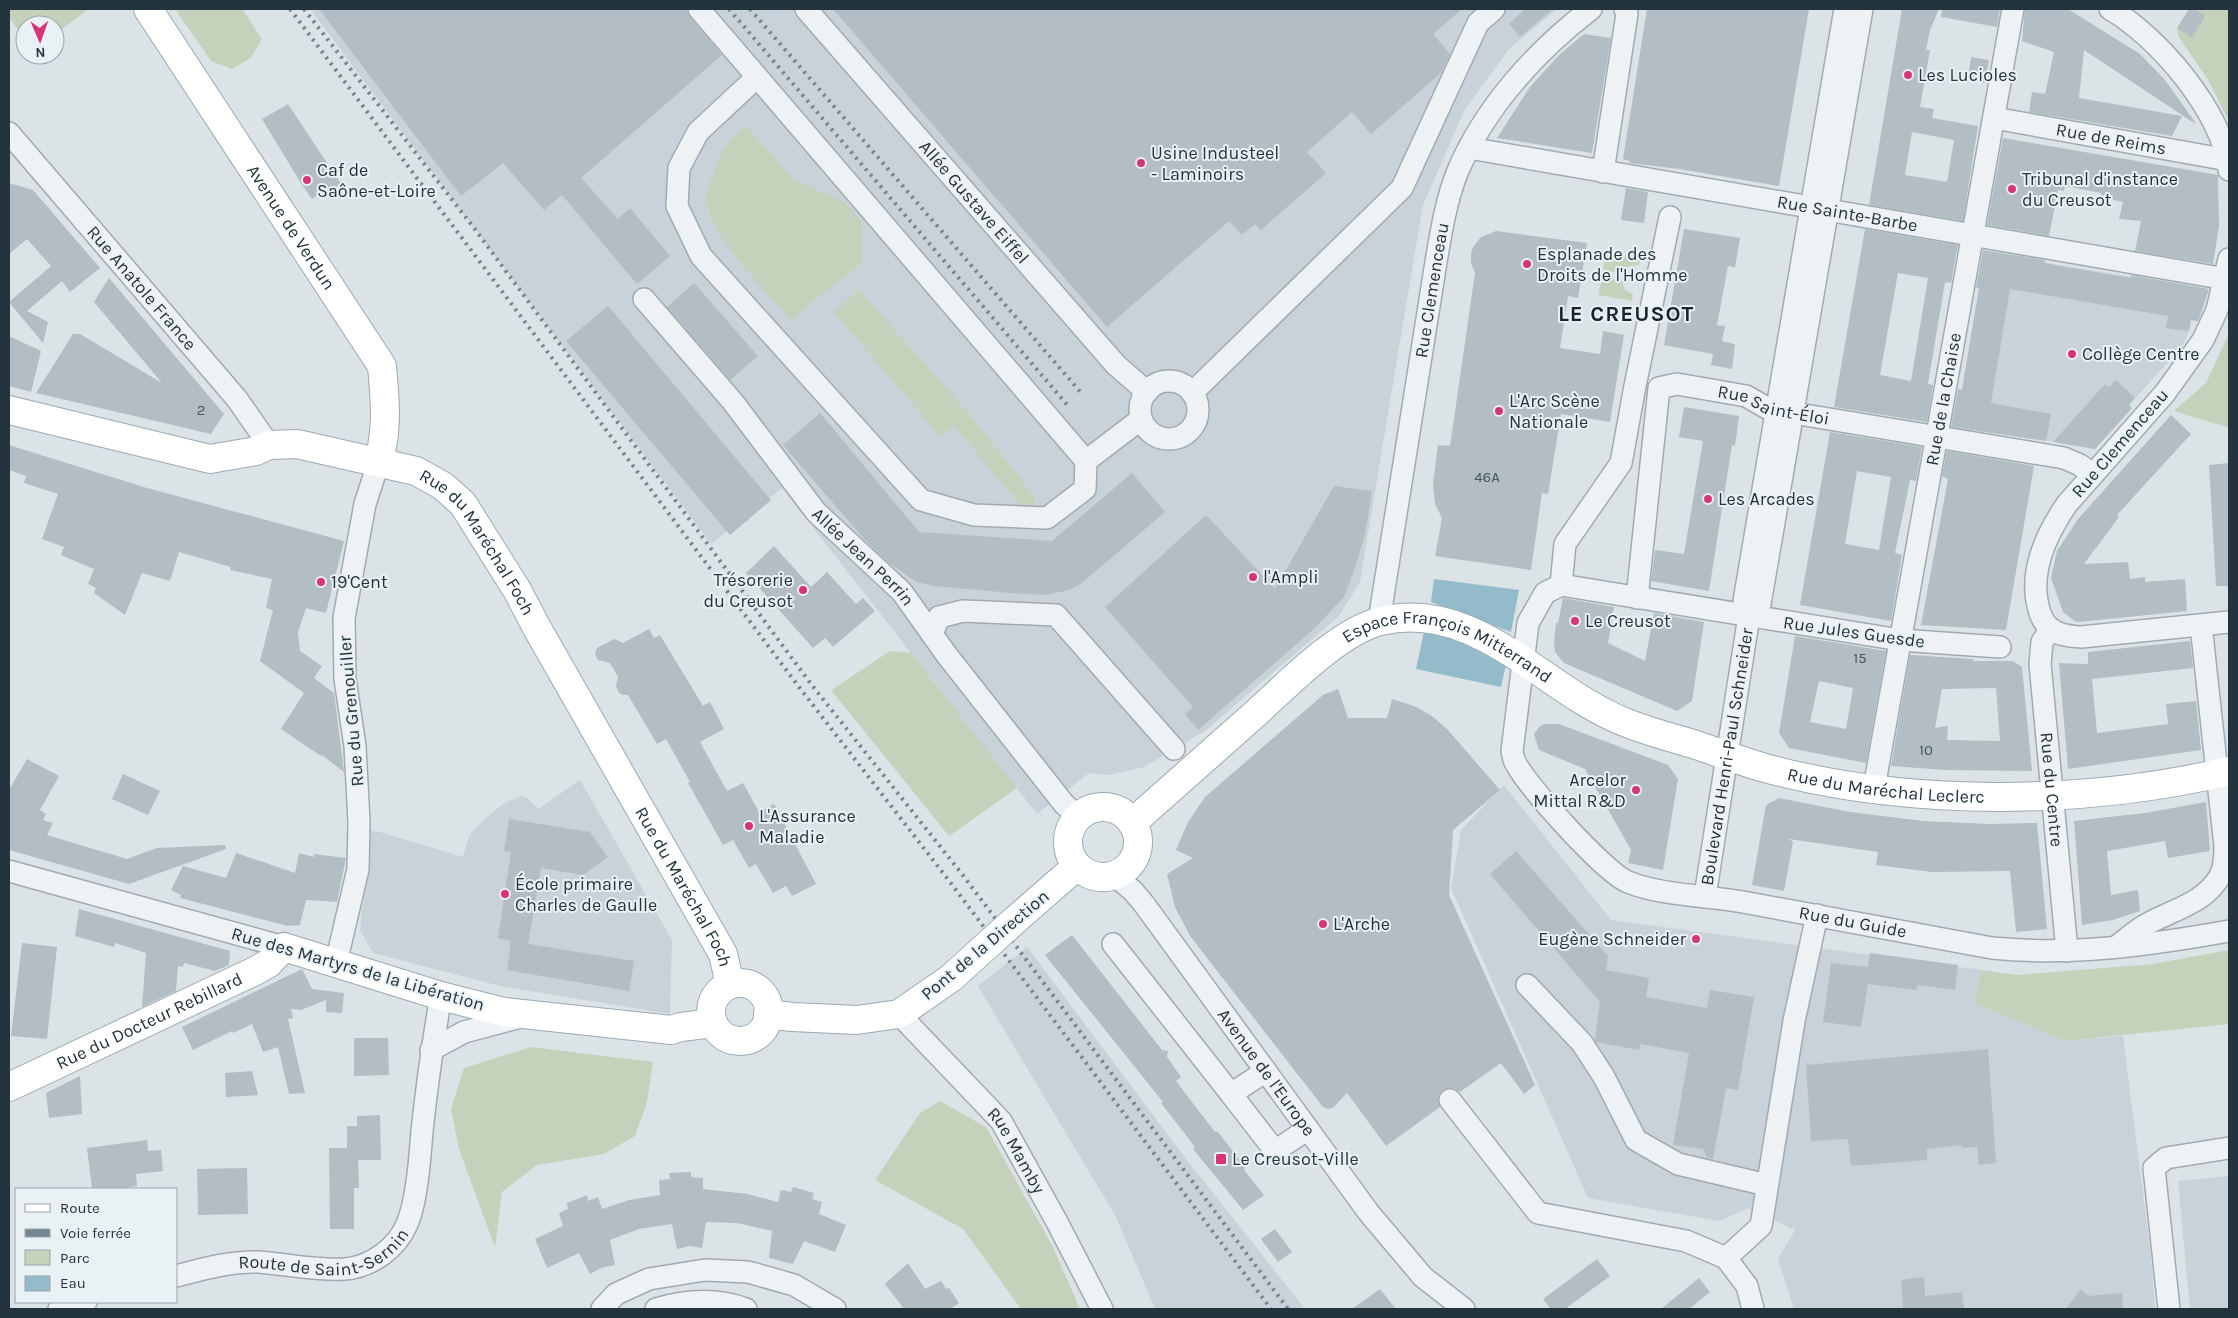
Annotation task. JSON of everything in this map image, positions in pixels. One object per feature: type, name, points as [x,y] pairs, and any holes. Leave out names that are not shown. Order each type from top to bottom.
[{"type":"main road","name":"Avenue de Verdun","points":[[148,9],[382,366],[387,414],[379,461]]},
{"type":"main road","name":"Rue du Maréchal Foch","points":[[9,410],[210,459],[256,451],[269,446],[297,444],[379,461],[416,471],[443,486],[463,504],[518,590],[537,628],[723,954],[730,984]]},
{"type":"main road","name":"Espace François Mitterrand","points":[[1132,823],[1311,663],[1350,635],[1378,621],[1408,617],[1436,619],[1461,627],[1491,641],[1559,686]]},
{"type":"main road","name":"Rue du Maréchal Leclerc","points":[[1559,686],[1584,703],[1626,723],[1728,756],[1799,776],[1874,788],[1963,795],[2052,795],[2160,784],[2224,772]]},
{"type":"main road","points":[[1107,807],[1117,810],[1132,823],[1137,832],[1136,853],[1124,870],[1114,875],[1094,876],[1070,872],[1071,857],[1068,841],[1072,826],[1078,817],[1086,811],[1107,807]]},
{"type":"main road","name":"Pont de la Direction","points":[[768,1014],[857,1020],[899,1014],[951,978],[1070,872]]},
{"type":"main road","name":"Rue des Martyrs de la Libération","points":[[284,947],[441,996],[528,1016],[671,1030],[681,1026],[713,1023]]},
{"type":"main road","name":"Rue du Docteur Rebillard","points":[[9,1087],[255,971],[269,963],[284,947]]},
{"type":"main road","points":[[739,983],[757,989],[767,1004],[768,1014],[766,1023],[754,1037],[745,1040],[735,1040],[726,1037],[713,1023],[712,1005],[715,996],[730,984],[739,983]]},
{"type":"street","points":[[699,9],[1086,461],[1085,489],[1047,518],[974,515],[921,500],[701,256],[677,206],[679,168],[698,132],[757,77]]},
{"type":"street","name":"Allée Gustave Eiffel","points":[[806,9],[1116,365],[1147,392]]},
{"type":"street","points":[[1192,393],[1402,188],[1478,23],[1494,9]]},
{"type":"street","name":"Rue Clemenceau","points":[[1378,621],[1443,224],[1457,174],[1483,124],[1505,94],[1569,26],[1591,9]]},
{"type":"street","points":[[1603,172],[1627,14],[1625,9]]},
{"type":"street","name":"Boulevard Henri-Paul Schneider","points":[[1819,210],[1844,9]]},
{"type":"street","name":"Boulevard Henri-Paul Schneider","points":[[1705,896],[1749,616],[1760,604],[1785,411],[1819,210],[1862,9]]},
{"type":"street","name":"Rue de la Chaise","points":[[1874,788],[2013,9]]},
{"type":"street","points":[[2110,9],[2150,39],[2182,76],[2206,108],[2222,140],[2229,165]]},
{"type":"street","name":"Rue de Reims","points":[[1994,118],[2229,165]]},
{"type":"street","name":"Rue Anatole France","points":[[9,133],[96,232],[237,399],[269,446]]},
{"type":"street","name":"Rue Sainte-Barbe","points":[[1469,148],[1972,235],[2228,269]]},
{"type":"street","points":[[9,161],[34,163]]},
{"type":"street","points":[[1522,661],[1528,623],[1545,593],[1561,586],[1566,544],[1621,463],[1670,217]]},
{"type":"street","name":"Rue Clemenceau","points":[[2051,629],[2041,617],[2036,598],[2036,576],[2042,550],[2053,524],[2092,474],[2165,393],[2203,340],[2217,310],[2228,269]]},
{"type":"street","name":"Allée Jean Perrin","points":[[644,299],[733,402],[816,512],[902,592],[932,634],[1064,804],[1078,817]]},
{"type":"street","points":[[1170,381],[1178,383],[1192,393],[1196,401],[1197,419],[1192,427],[1178,437],[1160,438],[1152,434],[1142,419],[1140,410],[1142,400],[1147,392],[1161,382],[1170,381]]},
{"type":"street","name":"Rue Saint-Éloi","points":[[1635,386],[1659,388],[1677,384],[1746,396],[1767,408],[2064,458],[2080,465],[2092,474]]},
{"type":"street","points":[[1637,598],[1659,388]]},
{"type":"street","points":[[1086,461],[1142,419]]},
{"type":"street","name":"Rue du Grenouiller","points":[[336,963],[358,869],[360,822],[355,746],[345,679],[344,618],[365,504],[379,461]]},
{"type":"street","name":"Rue Jules Guesde","points":[[1561,586],[1900,640],[2000,647]]},
{"type":"street","points":[[932,634],[939,618],[964,611],[1056,615],[1174,749]]},
{"type":"street","points":[[2026,642],[2051,629],[2066,636],[2081,637],[2229,622]]},
{"type":"street","points":[[2116,947],[2143,926],[2194,901],[2214,885],[2224,866],[2226,846],[2224,772],[2201,625]]},
{"type":"street","name":"Rue du Centre","points":[[2051,629],[2042,642],[2040,664],[2066,951]]},
{"type":"street","name":"Rue du Guide","points":[[1522,661],[1512,751],[1515,762],[1571,831],[1609,870],[1626,882],[1644,887],[1817,915],[1992,948],[2025,951],[2066,951],[2116,947],[2170,941],[2229,931]]},
{"type":"street","name":"Rue des Martyrs de la Libération","points":[[9,871],[284,947]]},
{"type":"street","name":"Avenue de l'Europe","points":[[1114,875],[1133,891],[1144,904],[1369,1213],[1423,1277],[1464,1309]]},
{"type":"street","points":[[1726,1258],[1761,1226],[1794,1021],[1817,915]]},
{"type":"street","points":[[1113,944],[1275,1151],[1308,1129]]},
{"type":"street","points":[[1527,985],[1582,1043],[1604,1077],[1636,1140],[1678,1164],[1767,1185]]},
{"type":"street","name":"Route de Saint-Sernin","points":[[178,1276],[239,1263],[257,1262],[318,1269],[347,1269],[380,1257],[390,1248],[407,1224],[411,1210],[421,1145],[431,1050],[441,996]]},
{"type":"street","name":"Rue Mamby","points":[[899,1014],[1001,1121],[1057,1222],[1102,1309]]},
{"type":"street","points":[[431,1050],[464,1032],[528,1016]]},
{"type":"street","points":[[1231,1094],[1266,1071]]},
{"type":"street","points":[[1450,1100],[1538,1213],[1686,1241],[1726,1258],[1747,1286],[1753,1309]]},
{"type":"street","points":[[2169,1309],[2154,1168],[2166,1158],[2229,1148]]},
{"type":"street","points":[[602,1309],[616,1294],[649,1279],[705,1270],[748,1272],[794,1285],[835,1309]]},
{"type":"street","points":[[656,1309],[676,1303],[711,1301],[746,1309]]},
{"type":"street","points":[[59,1309],[82,1303]]},
{"type":"shaded area","points":[[310,9],[1557,9],[1510,48],[1465,109],[1423,205],[1360,582],[1339,616],[1205,731],[1144,767],[1109,775],[1089,773],[1037,814],[782,488],[711,544]]},
{"type":"shaded area","name":"Collège Centre","points":[[1985,253],[2145,279],[2208,292],[2199,321],[2191,320],[2189,331],[2182,347],[2129,405],[2132,408],[2095,449],[1956,425]]},
{"type":"shaded area","name":"École primaire Charles de Gaulle","points":[[580,780],[672,940],[670,1014],[500,986],[373,953],[360,930],[370,831],[380,832],[463,857],[469,836],[482,821],[503,804],[521,796],[528,798],[538,809]]},
{"type":"shaded area","points":[[1504,785],[1611,920],[1981,970],[1974,1003],[2065,1041],[2123,1036],[2151,1256],[2155,1309],[1794,1309],[1778,1259],[1795,1230],[1748,1208],[1719,1221],[1588,1198],[1451,888],[1461,830]]},
{"type":"shaded area","points":[[1027,947],[1183,1155],[1305,1309],[1155,1309],[1116,1217],[978,986]]},
{"type":"shaded area","points":[[2229,1176],[2229,1309],[2190,1309],[2178,1181]]},
{"type":"green space","points":[[9,9],[89,9],[65,27],[65,15],[15,15],[15,26],[9,18]]},
{"type":"green space","points":[[175,9],[242,9],[262,39],[251,58],[232,69],[211,61]]},
{"type":"green space","points":[[2189,9],[2229,9],[2229,121],[2207,78],[2178,36],[2177,28]]},
{"type":"green space","points":[[746,125],[795,182],[798,181],[846,203],[862,222],[861,264],[819,296],[792,321],[741,264],[728,247],[710,215],[707,193],[716,164],[726,145]]},
{"type":"green space","points":[[1606,253],[1640,259],[1639,265],[1629,266],[1624,274],[1603,270]]},
{"type":"green space","points":[[1602,278],[1622,281],[1625,290],[1633,294],[1632,301],[1598,295]]},
{"type":"green space","points":[[859,290],[969,414],[1034,496],[1035,503],[1021,506],[954,426],[941,437],[834,312]]},
{"type":"green space","points":[[2229,333],[2229,428],[2174,411],[2206,383]]},
{"type":"green space","points":[[890,651],[911,653],[1017,788],[949,836],[831,690]]},
{"type":"green space","points":[[2229,950],[2229,1024],[2065,1041],[1974,1003],[1981,970],[2017,975],[2153,964]]},
{"type":"green space","points":[[531,1047],[653,1062],[647,1102],[635,1136],[604,1154],[537,1165],[502,1192],[495,1248],[459,1149],[451,1109],[464,1068]]},
{"type":"green space","points":[[940,1101],[986,1127],[1053,1247],[1080,1309],[1021,1309],[963,1229],[875,1180],[920,1113]]},
{"type":"water","points":[[1434,579],[1519,590],[1511,632],[1431,602]]},
{"type":"water","points":[[1425,627],[1444,630],[1506,664],[1501,687],[1416,669]]},
{"type":"building","points":[[319,9],[685,9],[722,55],[581,178],[618,219],[630,208],[670,256],[637,284],[562,195],[544,210],[503,163],[461,196]]},
{"type":"building","name":"Usine Industeel - Laminoirs","points":[[833,9],[1462,9],[1433,34],[1450,54],[1441,73],[1371,134],[1352,112],[1307,152],[1326,173],[1261,230],[1255,224],[1242,235],[1229,221],[1107,327]]},
{"type":"building","points":[[1525,9],[1553,9],[1520,37],[1509,24]]},
{"type":"building","points":[[1647,9],[1809,9],[1779,186],[1679,169],[1629,163],[1630,161],[1623,159]]},
{"type":"building","points":[[1902,9],[1939,9],[1930,30],[1926,50],[1930,50],[1920,107],[1934,109],[1932,118],[1978,126],[1963,221],[1869,205]],"holes":[[[1912,132],[1954,140],[1947,182],[1905,175]]]},
{"type":"building","points":[[1942,9],[2000,9],[1997,27],[1941,17]]},
{"type":"building","points":[[2025,9],[2068,9],[2140,54],[2165,80],[2195,122],[2084,50],[2079,98],[2182,116],[2172,136],[2029,112],[2032,92],[2045,94],[2054,52],[2022,41]]},
{"type":"building","points":[[2189,9],[2195,9],[2205,16],[2192,38],[2177,28]]},
{"type":"building","points":[[1584,34],[1611,38],[1592,153],[1497,138],[1530,87],[1560,54]]},
{"type":"building","points":[[1971,57],[1989,60],[1985,83],[1968,80]]},
{"type":"building","points":[[288,104],[341,184],[328,193],[326,189],[312,199],[262,119]]},
{"type":"building","points":[[2003,138],[2218,175],[2219,226],[2213,264],[2135,251],[2141,221],[2119,219],[2123,202],[2101,197],[2101,193],[2065,186],[2064,191],[2058,190],[2049,236],[1987,225]]},
{"type":"building","points":[[9,183],[33,190],[100,268],[70,292],[62,281],[27,311],[48,322],[43,343],[9,302],[51,266],[27,239],[9,254]]},
{"type":"building","points":[[1626,188],[1648,192],[1644,223],[1621,220]]},
{"type":"building","points":[[1684,229],[1740,238],[1735,267],[1728,266],[1717,325],[1725,326],[1722,341],[1735,344],[1732,369],[1711,365],[1713,354],[1664,345]]},
{"type":"building","points":[[1865,229],[1958,245],[1951,283],[1945,282],[1928,384],[1933,385],[1927,422],[1834,407]],"holes":[[[1898,273],[1928,278],[1911,381],[1880,375]]]},
{"type":"building","points":[[1496,231],[1587,243],[1578,298],[1568,296],[1560,348],[1600,354],[1603,331],[1624,335],[1610,422],[1561,414],[1548,494],[1542,493],[1531,570],[1435,556],[1442,518],[1435,504],[1433,484],[1438,445],[1450,446],[1475,273],[1471,263],[1471,254],[1473,247],[1481,237]]},
{"type":"building","points":[[1983,250],[2045,260],[2045,263],[2066,267],[2131,278],[2131,275],[2209,289],[2198,321],[2191,320],[2189,331],[2166,328],[2168,316],[2010,289],[1991,403],[2051,414],[2046,441],[1951,427],[1958,389],[1962,390],[1979,288],[1976,288]]},
{"type":"building","points":[[109,278],[224,414],[211,434],[36,393],[73,334],[80,334],[162,383],[94,302]]},
{"type":"building","points":[[694,283],[758,356],[730,380],[667,307]]},
{"type":"building","points":[[608,306],[771,500],[730,535],[566,341]]},
{"type":"building","points":[[9,336],[41,351],[31,392],[9,386]]},
{"type":"building","points":[[2116,380],[2135,398],[2129,405],[2132,408],[2095,449],[2053,442],[2105,384],[2109,387]]},
{"type":"building","name":"Les Arcades","points":[[1684,407],[1739,416],[1735,446],[1732,445],[1709,591],[1651,581],[1655,550],[1684,554],[1703,441],[1679,437]]},
{"type":"building","points":[[820,413],[919,532],[1052,541],[1132,473],[1165,512],[1082,583],[1069,590],[1046,595],[934,586],[917,582],[889,563],[865,540],[783,445]]},
{"type":"building","points":[[2171,415],[2191,434],[2117,515],[2119,517],[2084,564],[2128,562],[2130,579],[2145,577],[2145,582],[2185,579],[2187,611],[2078,622],[2073,620],[2063,612],[2051,578],[2057,551],[2078,519]]},
{"type":"building","points":[[1830,432],[1922,447],[1916,481],[1910,480],[1895,553],[1902,555],[1891,621],[1800,605]],"holes":[[[1857,471],[1891,477],[1879,550],[1845,544]]]},
{"type":"building","points":[[9,445],[147,488],[344,541],[326,613],[306,608],[298,632],[300,651],[322,666],[314,678],[334,693],[344,772],[322,755],[281,729],[304,693],[260,661],[273,610],[266,608],[272,579],[230,570],[231,567],[179,552],[170,581],[142,573],[125,615],[94,593],[96,588],[88,584],[94,569],[61,555],[64,547],[42,539],[58,494],[24,483],[26,476],[9,470]]},
{"type":"building","points":[[1947,451],[2034,466],[2006,630],[1921,625],[1948,479],[1942,476]]},
{"type":"building","points":[[2229,463],[2229,586],[2216,586],[2209,465]]},
{"type":"building","points":[[1334,486],[1372,491],[1365,535],[1344,597],[1315,628],[1198,730],[1185,714],[1193,707],[1105,607],[1206,515],[1275,589]]},
{"type":"building","points":[[774,546],[811,587],[827,572],[856,604],[863,598],[875,611],[833,647],[825,638],[813,648],[746,573]]},
{"type":"building","points":[[1563,598],[1614,607],[1608,643],[1645,661],[1654,613],[1704,622],[1692,701],[1677,711],[1564,663],[1555,652],[1554,643],[1556,623],[1558,623]]},
{"type":"building","points":[[649,629],[654,638],[660,635],[703,706],[710,702],[724,729],[700,742],[727,791],[743,783],[759,812],[774,804],[816,884],[792,896],[786,886],[773,893],[756,864],[749,868],[733,840],[723,845],[666,739],[657,744],[628,695],[619,693],[616,686],[618,677],[610,663],[598,660],[595,654],[597,648],[614,639],[623,643]]},
{"type":"building","points":[[1795,636],[1886,651],[1866,763],[1789,748],[1779,733]],"holes":[[[1819,681],[1853,688],[1846,729],[1810,722]]]},
{"type":"building","points":[[2190,641],[2193,668],[2092,679],[2097,733],[2168,724],[2166,704],[2196,701],[2201,750],[2068,769],[2059,663],[2088,664],[2088,652]]},
{"type":"building","points":[[1910,655],[1973,659],[1973,661],[2013,661],[2022,667],[2032,771],[1945,770],[1891,766]],"holes":[[[1996,688],[2000,741],[1947,740],[1948,726],[1935,728],[1942,689]]]},
{"type":"building","name":"L'Arche","points":[[1338,689],[1348,718],[1387,718],[1392,699],[1414,706],[1432,716],[1448,730],[1500,790],[1453,830],[1449,895],[1535,1085],[1524,1094],[1501,1063],[1460,1092],[1454,1088],[1443,1090],[1438,1096],[1440,1107],[1386,1146],[1347,1093],[1333,1108],[1323,1107],[1190,936],[1175,907],[1167,874],[1193,858],[1176,850],[1188,822],[1205,797],[1323,695]]},
{"type":"building","name":"Arcelor Mittal R&D","points":[[1559,724],[1668,765],[1678,779],[1663,870],[1628,863],[1631,850],[1585,769],[1539,750],[1534,734],[1540,726]]},
{"type":"building","points":[[27,759],[59,776],[40,810],[46,814],[43,820],[53,823],[47,835],[127,859],[157,848],[225,845],[226,849],[129,884],[9,850],[9,790]]},
{"type":"building","points":[[123,774],[160,791],[148,815],[112,799]]},
{"type":"building","points":[[1779,798],[1850,812],[1923,821],[1990,824],[2037,823],[2047,929],[2016,932],[2010,871],[1932,872],[1876,865],[1878,852],[1789,839],[1793,842],[1784,891],[1752,885],[1766,805]]},
{"type":"building","points":[[2206,802],[2210,851],[2168,858],[2165,841],[2107,851],[2111,895],[2138,890],[2140,911],[2113,920],[2082,925],[2074,821],[2145,813]]},
{"type":"building","points":[[509,819],[590,832],[608,857],[583,875],[541,868],[528,944],[634,961],[629,991],[507,970],[511,941],[498,938],[511,852],[504,851]]},
{"type":"building","points":[[1516,851],[1608,956],[1606,970],[1649,978],[1646,997],[1707,1008],[1710,990],[1754,997],[1738,1090],[1726,1088],[1713,1159],[1707,1158],[1703,1149],[1673,1145],[1689,1053],[1640,1044],[1639,1050],[1596,1042],[1600,1002],[1490,874]]},
{"type":"building","points":[[236,853],[295,873],[299,853],[314,857],[314,854],[346,858],[337,902],[306,900],[300,925],[288,926],[180,898],[181,895],[171,890],[183,866],[226,878]]},
{"type":"building","points":[[79,909],[230,951],[229,965],[215,971],[184,963],[183,967],[178,966],[176,991],[142,1007],[146,953],[115,943],[114,947],[75,936]]},
{"type":"building","points":[[1072,935],[1162,1050],[1168,1051],[1167,1057],[1181,1077],[1176,1081],[1215,1132],[1218,1132],[1264,1195],[1243,1210],[1193,1149],[1195,1147],[1161,1103],[1163,1102],[1045,955]]},
{"type":"building","points":[[22,943],[57,947],[47,1039],[11,1036]]},
{"type":"building","points":[[1870,953],[1958,965],[1955,990],[1918,985],[1916,990],[1868,984],[1861,1027],[1823,1022],[1831,963],[1868,967]]},
{"type":"building","points":[[302,969],[312,989],[344,993],[342,1013],[326,1012],[326,1000],[301,1010],[291,1009],[293,1018],[288,1019],[305,1093],[289,1094],[278,1047],[263,1052],[252,1024],[233,1033],[232,1031],[193,1050],[182,1027]]},
{"type":"building","points":[[354,1038],[388,1038],[389,1075],[354,1076]]},
{"type":"building","points":[[1988,1049],[1996,1163],[1979,1165],[1977,1147],[1962,1148],[1961,1145],[1927,1149],[1927,1160],[1851,1166],[1848,1139],[1811,1141],[1806,1065]]},
{"type":"building","points":[[252,1071],[258,1095],[226,1097],[225,1073]]},
{"type":"building","points":[[80,1076],[82,1114],[49,1118],[46,1093]]},
{"type":"building","points":[[380,1115],[381,1160],[358,1160],[359,1188],[354,1188],[354,1229],[330,1229],[329,1148],[347,1148],[347,1126],[357,1126],[357,1116]]},
{"type":"building","points":[[147,1140],[148,1151],[161,1150],[163,1171],[136,1174],[137,1186],[92,1188],[87,1148]]},
{"type":"building","points":[[247,1168],[248,1214],[198,1215],[197,1169]]},
{"type":"building","points":[[691,1172],[691,1177],[703,1178],[703,1189],[747,1194],[778,1202],[781,1190],[791,1192],[793,1187],[814,1193],[812,1199],[822,1202],[819,1214],[846,1225],[835,1252],[804,1241],[793,1264],[769,1258],[772,1231],[737,1223],[706,1222],[702,1248],[690,1246],[677,1249],[672,1224],[639,1229],[610,1240],[615,1265],[601,1268],[590,1274],[579,1253],[547,1268],[535,1239],[563,1226],[559,1213],[568,1209],[567,1203],[587,1195],[588,1201],[598,1197],[602,1209],[629,1200],[660,1195],[659,1180],[670,1179],[669,1173]]},
{"type":"building","points":[[1275,1229],[1292,1252],[1278,1262],[1261,1239]]},
{"type":"building","points":[[1597,1259],[1610,1276],[1565,1309],[1551,1309],[1543,1299]]},
{"type":"building","points":[[908,1263],[925,1289],[941,1281],[946,1289],[949,1288],[959,1303],[950,1309],[904,1309],[885,1284]]},
{"type":"building","points":[[1924,1277],[1925,1296],[1962,1292],[1964,1309],[1903,1309],[1901,1280]]},
{"type":"building","points":[[1699,1278],[1710,1292],[1689,1309],[1661,1309]]},
{"type":"building","points":[[1380,1289],[1396,1309],[1352,1309]]},
{"type":"building","points":[[2081,1289],[2088,1296],[2122,1293],[2123,1309],[2066,1309]]},
{"type":"railway","points":[[290,9],[802,691],[950,882],[1271,1309]]},
{"type":"railway","points":[[304,9],[474,228],[811,684],[962,874],[1288,1309]]},
{"type":"railway","points":[[729,9],[1069,407]]},
{"type":"railway","points":[[750,9],[1083,395]]},
{"type":"place","name":"Les Lucioles","points":[[1908,75]]},
{"type":"place","name":"Usine Industeel - Laminoirs","points":[[1141,163]]},
{"type":"place","name":"Caf de Saône-et-Loire","points":[[307,180]]},
{"type":"place","name":"Tribunal d'instance du Creusot","points":[[2012,189]]},
{"type":"place","name":"Esplanade des Droits de l'Homme","points":[[1527,264]]},
{"type":"place","name":"Collège Centre","points":[[2072,354]]},
{"type":"place","name":"L'Arc Scène Nationale","points":[[1499,411]]},
{"type":"place","name":"Les Arcades","points":[[1708,499]]},
{"type":"place","name":"l'Ampli","points":[[1253,577]]},
{"type":"place","name":"19'Cent","points":[[321,582]]},
{"type":"place","name":"Trésorerie du Creusot","points":[[803,590]]},
{"type":"place","name":"Le Creusot","points":[[1575,621]]},
{"type":"place","name":"Arcelor Mittal R&D","points":[[1636,790]]},
{"type":"place","name":"L'Assurance Maladie","points":[[749,826]]},
{"type":"place","name":"École primaire Charles de Gaulle","points":[[505,894]]},
{"type":"place","name":"L'Arche","points":[[1323,924]]},
{"type":"place","name":"Eugène Schneider","points":[[1696,939]]},
{"type":"place","name":"Le Creusot-Ville","points":[[1221,1159]]},
{"type":"district","name":"LE CREUSOT","points":[[1626,313]]}]
